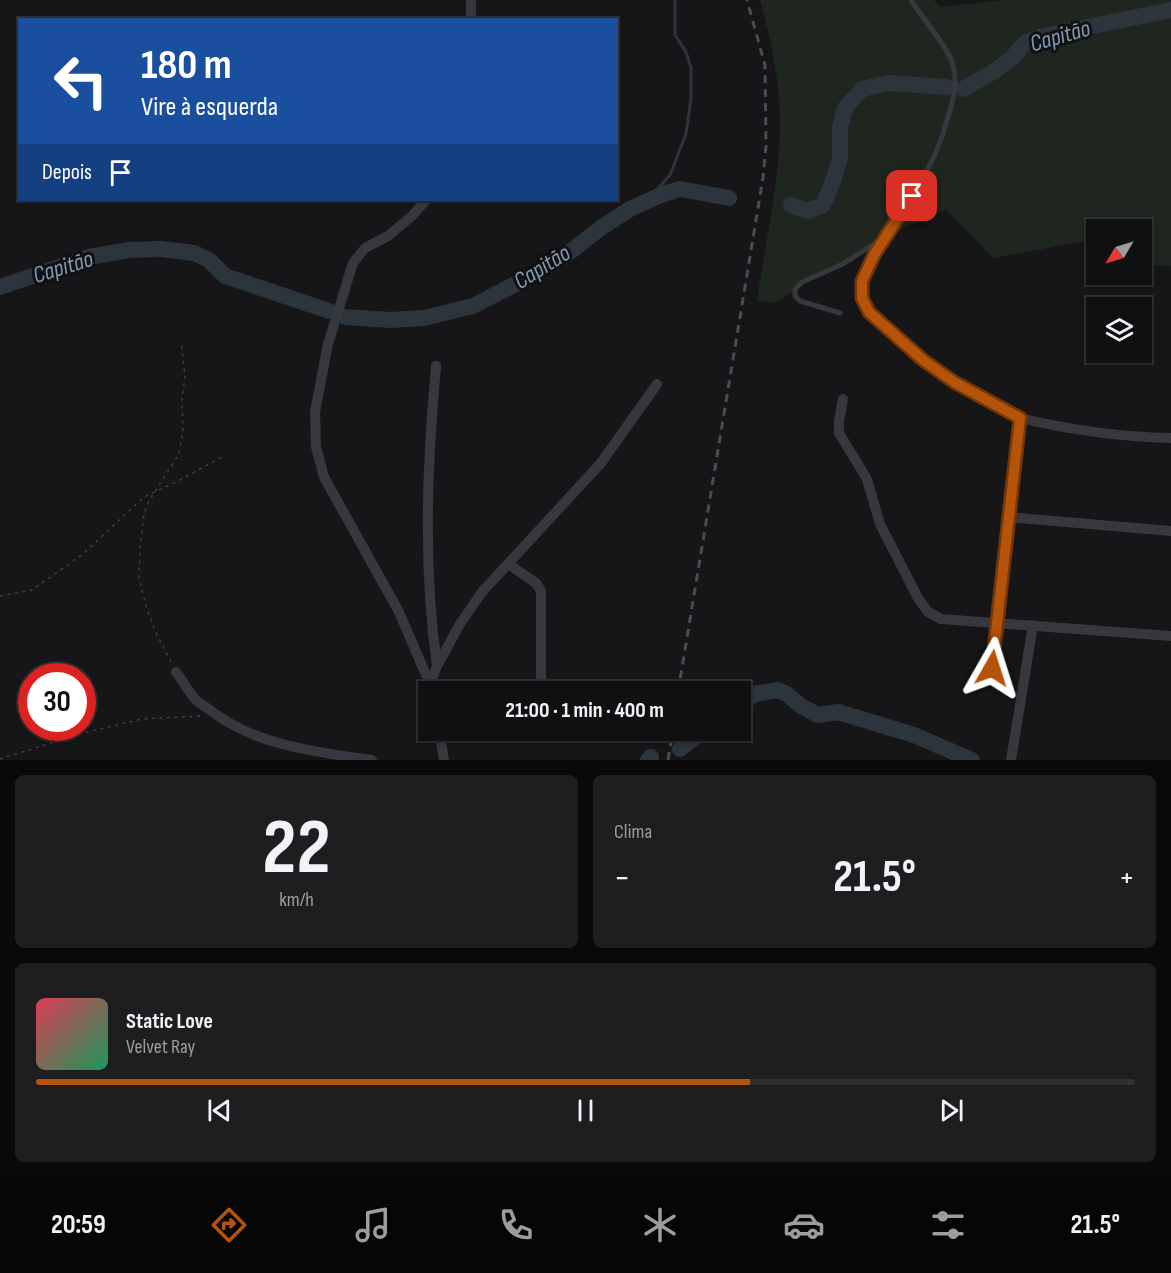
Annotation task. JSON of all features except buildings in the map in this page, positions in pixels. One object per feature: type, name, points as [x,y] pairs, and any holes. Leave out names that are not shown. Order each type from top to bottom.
[{"type":"street","points":[[471,0],[471,18]]},
{"type":"street","points":[[425,201],[412,216],[388,236],[365,248],[353,263],[328,344],[315,412],[316,447],[324,477],[399,612],[428,681]]},
{"type":"street","points":[[436,366],[430,438],[428,561],[431,625],[437,666]]},
{"type":"street","points":[[433,681],[437,666],[460,624],[482,592],[601,463],[657,384]]},
{"type":"street","points":[[843,399],[839,421],[840,433],[867,479],[880,524],[918,598],[928,612],[941,618],[1171,636]]},
{"type":"street","points":[[992,668],[1020,418],[1063,428],[1171,438]]},
{"type":"street","points":[[1008,517],[1171,531]]},
{"type":"street","points":[[508,564],[536,583],[541,591],[541,681]]},
{"type":"street","points":[[1011,760],[1033,625]]},
{"type":"street","points":[[176,672],[196,700],[246,733],[329,757],[372,760]]},
{"type":"street","points":[[441,741],[444,760]]},
{"type":"lane","points":[[911,0],[953,63],[956,84],[939,148],[874,255],[862,281],[862,298],[869,312],[923,360],[954,382],[1020,418]]},
{"type":"lane","points":[[840,313],[800,301],[795,296],[795,289],[802,282],[843,264],[887,236]]},
{"type":"path","points":[[176,672],[155,631],[139,577],[144,514],[149,501],[178,454],[183,429],[184,376],[181,341]]},
{"type":"path","points":[[0,596],[32,590],[84,554],[144,497],[222,457]]},
{"type":"path","points":[[0,759],[83,733],[142,719],[218,716]]},
{"type":"shaded area","points":[[760,0],[934,0],[940,7],[1003,0],[1171,0],[1171,266],[1152,265],[1152,219],[1086,219],[1086,241],[993,258],[946,210],[887,235],[774,303],[757,301],[775,190],[780,123],[774,61]]},
{"type":"waterway","points":[[647,201],[670,175],[686,134],[691,99],[691,68],[686,52],[675,35],[675,0]]},
{"type":"waterway","name":"Capitão","points":[[963,89],[1012,58],[1025,43],[1043,36],[1171,10]]},
{"type":"waterway","name":"Capitão","points":[[791,205],[808,211],[823,205],[840,159],[840,127],[845,108],[862,89],[888,83],[947,87]]},
{"type":"waterway","name":"Capitão","points":[[345,317],[391,320],[424,318],[473,306],[566,255],[630,209],[663,194],[680,189],[729,198]]},
{"type":"waterway","name":"Capitão","points":[[0,287],[89,257],[129,250],[161,249],[194,253],[209,260],[225,276],[329,311]]},
{"type":"waterway","points":[[751,697],[778,690],[818,715],[838,712],[914,735],[972,760]]},
{"type":"waterway","points":[[680,749],[690,741]]},
{"type":"waterway","points":[[648,760],[651,757]]},
{"type":"railway","points":[[680,681],[763,178],[766,146],[765,65],[747,0]]},
{"type":"railway","points":[[668,760],[671,741]]},
{"type":"route","points":[[912,196],[874,255],[862,281],[862,298],[869,312],[923,360],[954,382],[1020,418],[992,668]]}]
